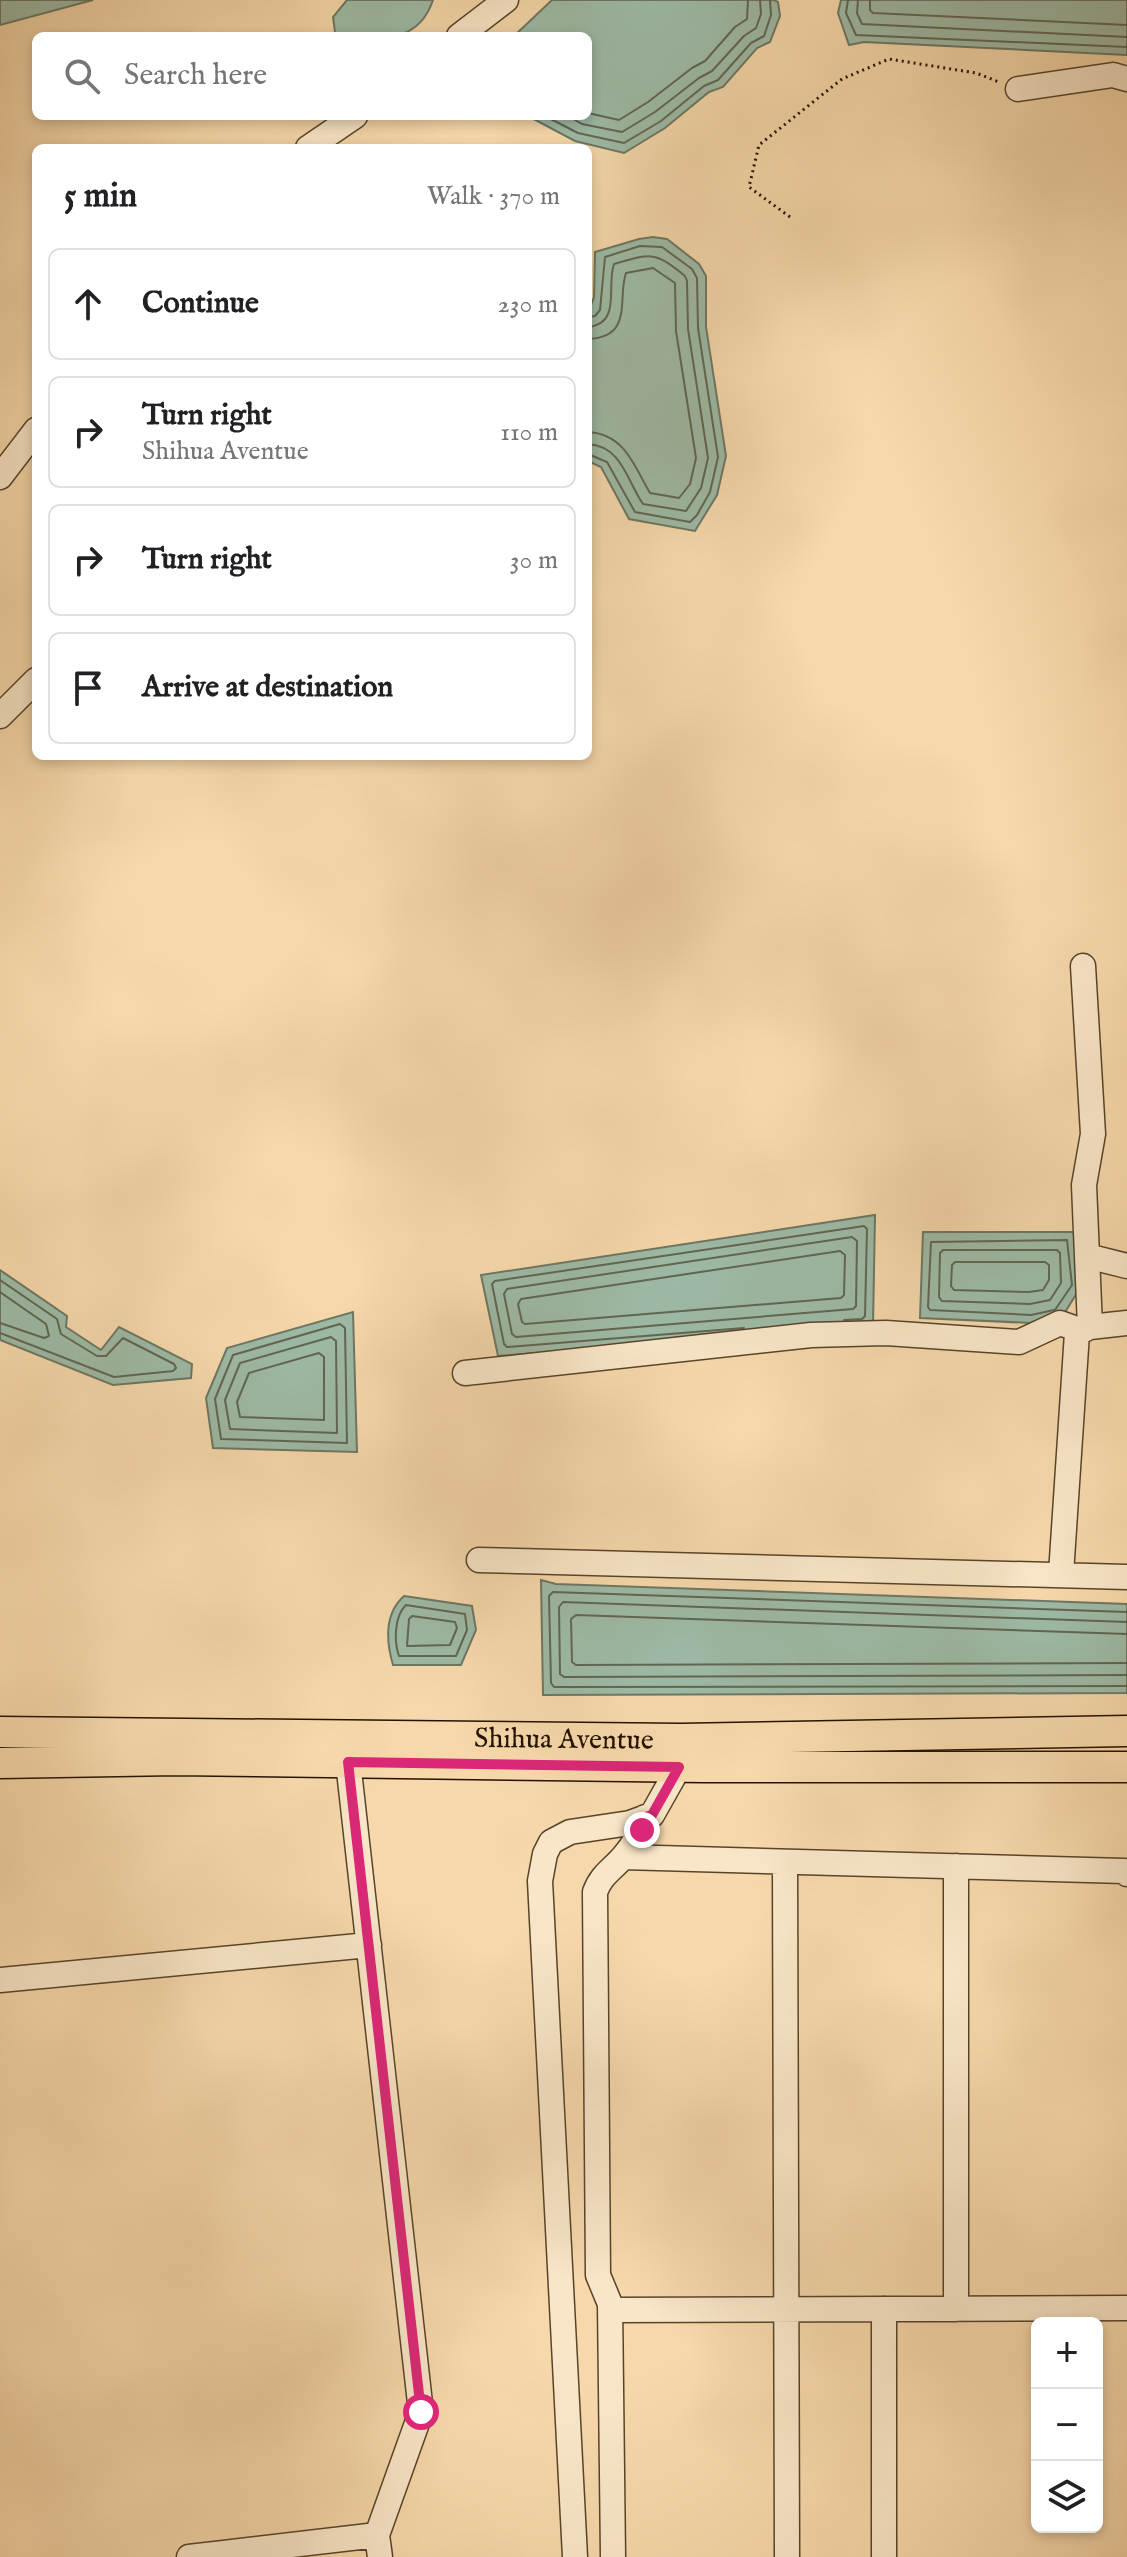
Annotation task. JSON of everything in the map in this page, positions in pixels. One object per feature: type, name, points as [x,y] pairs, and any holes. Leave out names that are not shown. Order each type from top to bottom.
[{"type":"main road","name":"Shihua Aventue","points":[[0,1763],[176,1760],[348,1762],[680,1753],[1127,1731]]},
{"type":"main road","name":"Shihua Aventue","points":[[0,1732],[1127,1767]]},
{"type":"street","points":[[464,32],[506,0]]},
{"type":"street","points":[[1018,89],[1113,75],[1127,79]]},
{"type":"street","points":[[314,144],[349,120]]},
{"type":"street","points":[[0,477],[32,435]]},
{"type":"street","points":[[32,684],[0,716],[32,706]]},
{"type":"street","points":[[1061,1574],[1083,1330],[1087,1256],[1084,1185],[1093,1134],[1083,966]]},
{"type":"street","points":[[1087,1256],[1127,1266]]},
{"type":"street","points":[[465,1373],[811,1335],[886,1333],[1019,1342],[1060,1323],[1083,1330],[1127,1323]]},
{"type":"street","points":[[479,1560],[1127,1577]]},
{"type":"street","points":[[575,2557],[540,1881],[545,1854],[551,1842],[570,1832],[630,1823],[652,1815],[680,1753]]},
{"type":"street","points":[[189,2557],[379,2546],[421,2412],[348,1762]]},
{"type":"street","points":[[613,2557],[611,2310],[598,2275],[595,1892],[600,1878],[623,1857],[642,1830],[645,1817]]},
{"type":"street","points":[[623,1857],[1124,1871],[1127,1874]]},
{"type":"street","points":[[785,1862],[787,2557]]},
{"type":"street","points":[[956,1866],[956,2309]]},
{"type":"street","points":[[0,1980],[369,1945]]},
{"type":"street","points":[[611,2310],[1127,2308]]},
{"type":"street","points":[[884,2309],[884,2557]]},
{"type":"path","points":[[790,217],[749,187],[759,145],[842,79],[889,59],[976,73],[1018,89]]},
{"type":"water","points":[[0,0],[93,0],[0,25]]},
{"type":"water","points":[[347,0],[433,0],[426,15],[407,32],[335,32],[333,17]]},
{"type":"water","points":[[552,0],[774,0],[778,2],[780,16],[770,42],[757,48],[723,87],[709,92],[665,128],[624,153],[575,141],[536,120],[592,120],[592,32],[518,32]]},
{"type":"water","points":[[841,0],[1127,0],[1127,55],[864,42],[849,45],[838,13]]},
{"type":"water","points":[[639,239],[667,239],[699,264],[706,276],[706,327],[726,456],[717,495],[695,531],[629,519],[601,467],[592,463],[595,252]]},
{"type":"water","points":[[875,1215],[873,1326],[498,1356],[481,1275]]},
{"type":"water","points":[[923,1232],[1077,1232],[1080,1288],[1062,1317],[1032,1323],[920,1318]]},
{"type":"water","points":[[0,1270],[67,1316],[66,1327],[101,1350],[119,1327],[192,1364],[191,1378],[113,1385],[0,1340]]},
{"type":"water","points":[[353,1312],[357,1452],[213,1448],[206,1398],[227,1348]]},
{"type":"water","points":[[541,1580],[556,1584],[1127,1604],[1127,1693],[543,1695]]},
{"type":"water","points":[[404,1596],[472,1606],[476,1630],[461,1665],[393,1665],[388,1628],[397,1603]]},
{"type":"route","points":[[421,2412],[348,1762],[679,1767],[652,1815],[645,1817],[642,1830]]}]
